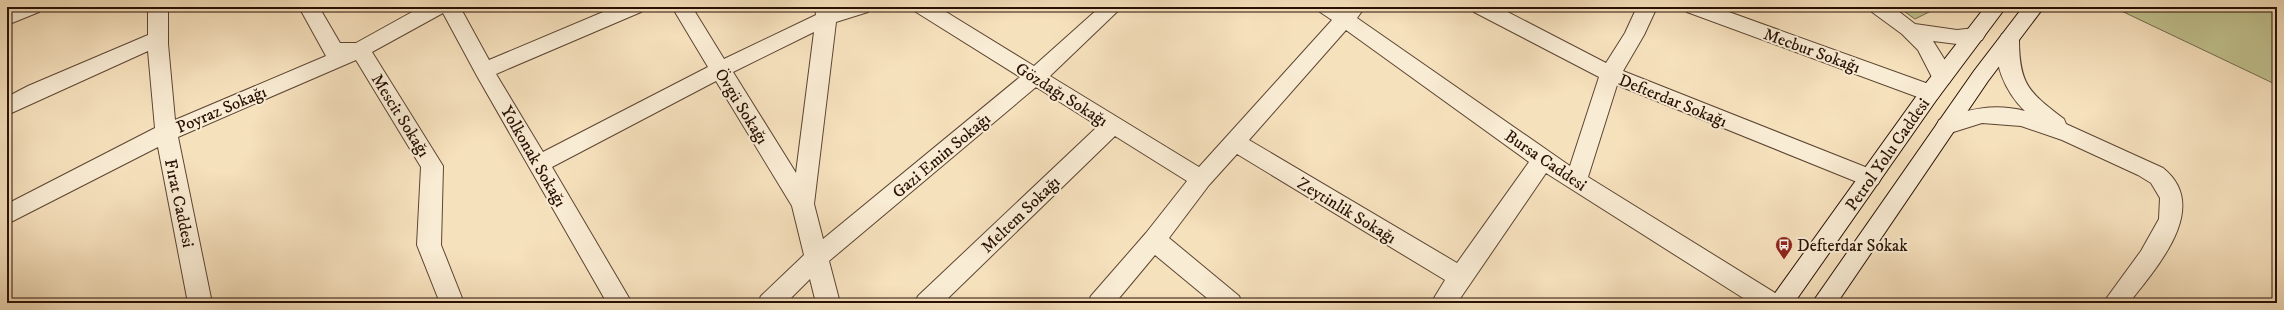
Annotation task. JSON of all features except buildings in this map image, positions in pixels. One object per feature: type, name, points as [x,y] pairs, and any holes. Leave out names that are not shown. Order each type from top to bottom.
[{"type":"street","points":[[7,18],[32,7]]},
{"type":"street","name":"Fırat Caddesi","points":[[158,7],[157,39],[165,133],[200,303]]},
{"type":"street","points":[[309,7],[334,50],[360,50]]},
{"type":"street","name":"Poyraz Sokağı","points":[[7,214],[165,133],[360,50],[437,7]]},
{"type":"street","name":"Yolkonak Sokağı","points":[[450,7],[484,71],[620,303]]},
{"type":"street","points":[[484,71],[634,7]]},
{"type":"street","name":"Övgü Sokağı","points":[[682,7],[719,70],[803,204]]},
{"type":"street","points":[[539,164],[826,13],[861,7]]},
{"type":"street","name":"Gözdağı Sokağı","points":[[923,7],[1201,179]]},
{"type":"street","name":"Gazi Emin Sokağı","points":[[770,303],[815,259],[1034,77],[1112,7]]},
{"type":"street","name":"Bursa Caddesi","points":[[1327,7],[1350,14],[1543,160],[1771,303]]},
{"type":"street","name":"Defterdar Sokağı","points":[[1481,7],[1610,74],[1870,178]]},
{"type":"street","points":[[1576,181],[1610,74],[1634,35],[1647,7]]},
{"type":"street","name":"Mecbur Sokağı","points":[[1694,7],[1936,85]]},
{"type":"street","points":[[1879,7],[1910,30],[1929,48],[1936,60],[1936,85]]},
{"type":"street","name":"Petrol Yolu Caddesi","points":[[1780,303],[1936,85],[1995,8]]},
{"type":"street","name":"Petrol Yolu Caddesi","points":[[1824,303],[1947,126],[2030,12]]},
{"type":"street","points":[[826,13],[803,204],[815,259],[828,303]]},
{"type":"street","points":[[1100,303],[1154,240],[1201,179],[1350,14]]},
{"type":"street","points":[[1910,30],[1957,37],[1975,35]]},
{"type":"street","points":[[7,107],[35,92],[157,39]]},
{"type":"street","points":[[2009,39],[2012,78],[2029,101],[2067,132]]},
{"type":"street","name":"Mescit Sokağı","points":[[360,50],[432,166],[429,245],[452,303]]},
{"type":"street","points":[[1947,126],[1974,116],[1988,115],[2029,120],[2067,132],[2156,174],[2170,192],[2172,208],[2165,230],[2147,261],[2115,303]]},
{"type":"street","name":"Meltem Sokağı","points":[[927,303],[1113,125]]},
{"type":"street","name":"Zeytinlik Sokağı","points":[[1235,142],[1460,277]]},
{"type":"street","points":[[1442,303],[1543,160]]},
{"type":"street","points":[[1154,240],[1230,303]]},
{"type":"green space","points":[[1898,7],[1939,7],[1915,19]]},
{"type":"green space","points":[[2113,7],[2277,7],[2277,85]]},
{"type":"place","name":"Defterdar Sokak","points":[[1784,260]]}]
